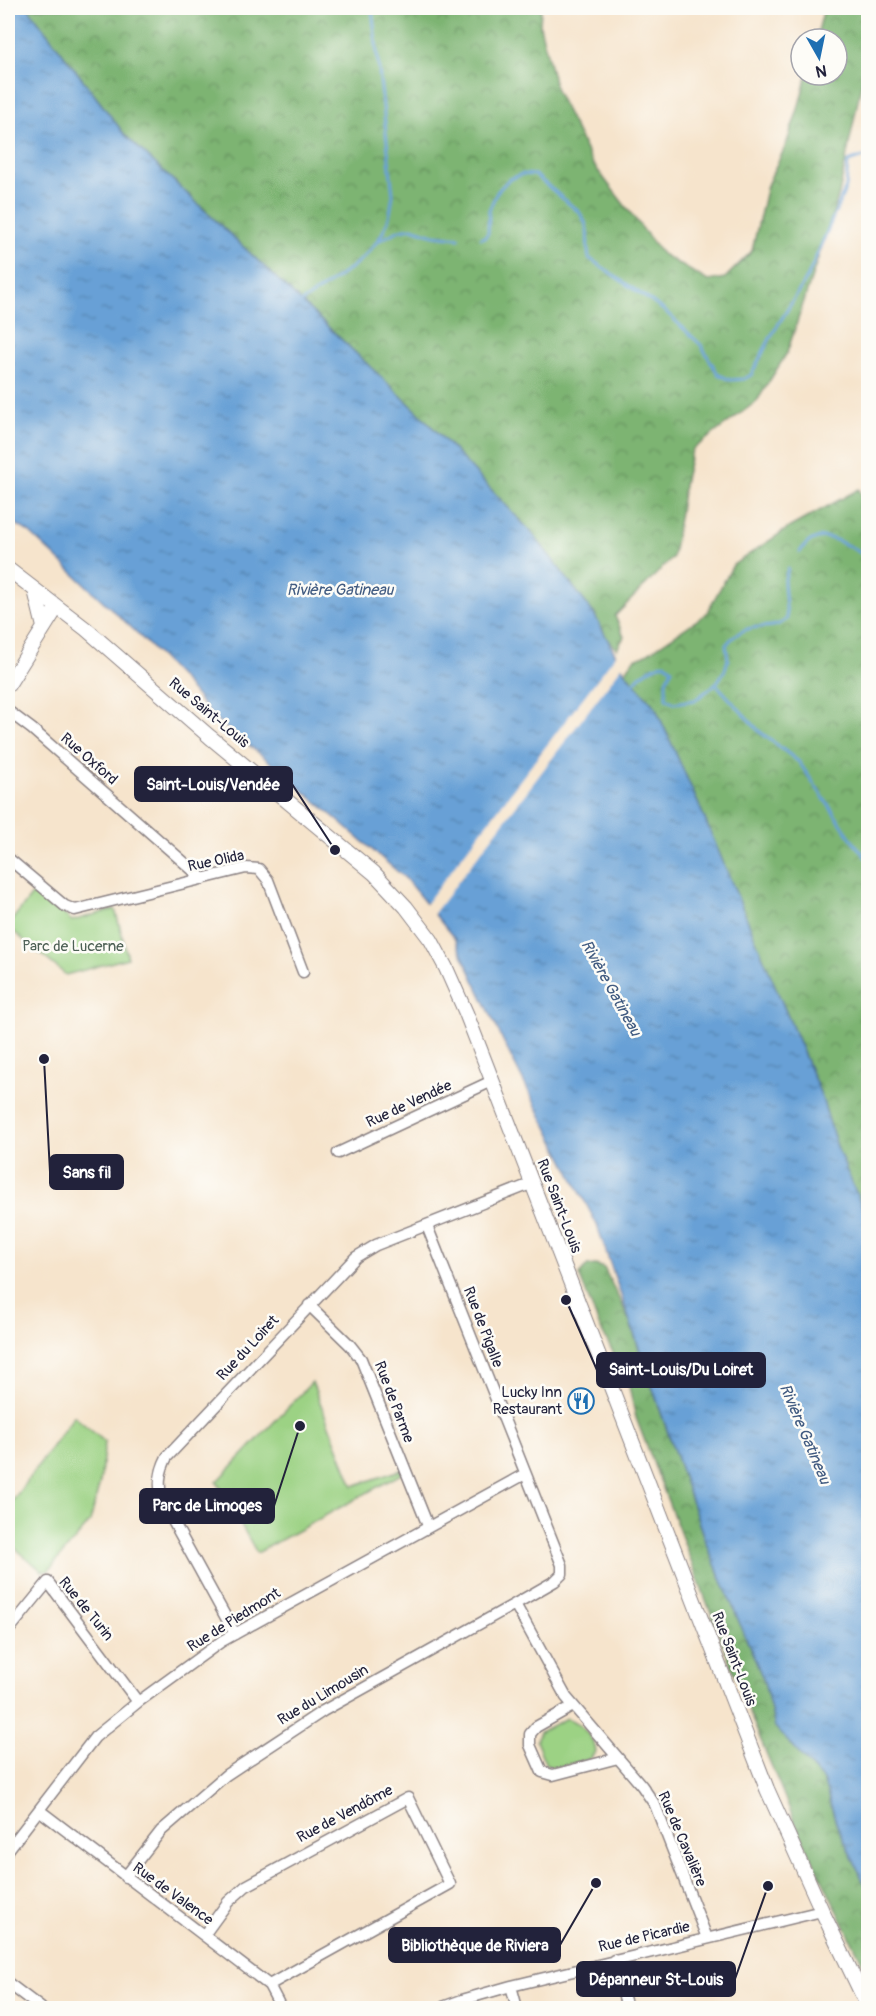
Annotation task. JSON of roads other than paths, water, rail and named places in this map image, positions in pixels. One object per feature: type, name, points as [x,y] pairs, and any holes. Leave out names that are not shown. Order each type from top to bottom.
[{"type":"main road","name":"Rue Saint-Louis","points":[[8,569],[57,607],[350,852],[398,898],[426,932],[441,957],[533,1184],[767,1789],[868,2007]]},
{"type":"main road","points":[[35,590],[44,627]]},
{"type":"main road","points":[[8,685],[57,607]]},
{"type":"street","name":"Rue Oxford","points":[[8,711],[32,729],[203,879]]},
{"type":"street","name":"Rue Olida","points":[[8,858],[71,909],[86,909],[203,879],[252,868],[259,869],[264,873],[303,972]]},
{"type":"street","name":"Rue de Vendée","points":[[338,1153],[492,1081]]},
{"type":"street","name":"Rue du Loiret","points":[[236,1634],[167,1511],[160,1492],[162,1465],[173,1450],[356,1257],[376,1245],[533,1184]]},
{"type":"street","name":"Rue de Pigalle","points":[[427,1226],[562,1565],[562,1574]]},
{"type":"street","name":"Rue de Parme","points":[[309,1305],[361,1359],[428,1526]]},
{"type":"street","name":"Rue de Piedmont","points":[[8,1850],[95,1737],[138,1702],[236,1634],[525,1474]]},
{"type":"street","name":"Rue du Limousin","points":[[125,1877],[161,1831],[226,1775],[334,1704],[515,1604],[555,1581],[562,1574]]},
{"type":"street","name":"Rue de Turin","points":[[8,1631],[48,1582],[138,1702]]},
{"type":"street","name":"Rue de Cavalière","points":[[515,1604],[566,1697],[655,1804],[706,1938]]},
{"type":"street","points":[[573,1706],[536,1726],[530,1734],[530,1744],[542,1772],[553,1775],[618,1758]]},
{"type":"street","name":"Rue de Vendôme","points":[[204,1935],[228,1902],[246,1886],[408,1798],[450,1884],[269,1985]]},
{"type":"street","name":"Rue de Valence","points":[[39,1810],[269,1985],[281,2008]]},
{"type":"street","name":"Rue de Picardie","points":[[440,2008],[511,1986],[822,1911]]},
{"type":"street","points":[[614,1960],[627,2008]]},
{"type":"street","points":[[8,1983],[41,2008]]},
{"type":"street","points":[[511,1986],[517,2008]]},
{"type":"water","name":"Rivière Gatineau","points":[[8,8],[28,8],[125,135],[418,412],[532,533],[594,614],[625,672],[655,707],[699,805],[821,1095],[838,1150],[868,1221],[868,1891],[837,1825],[823,1780],[775,1727],[764,1681],[704,1538],[597,1225],[508,1051],[454,938],[405,878],[264,757],[214,718],[181,678],[135,631],[29,532],[8,519]]},
{"type":"waterway","points":[[302,302],[362,258],[381,236],[389,216],[393,195],[372,8]]},
{"type":"waterway","points":[[481,238],[488,233],[489,210],[497,192],[508,180],[522,174],[535,175],[579,212],[583,218],[587,229],[589,258],[665,311],[701,345],[718,374],[730,380],[744,379],[751,375],[773,333],[808,276],[846,187],[848,162],[863,157]]},
{"type":"waterway","points":[[378,241],[400,230],[412,228],[434,235],[459,238]]},
{"type":"waterway","points":[[800,552],[807,543],[815,538],[824,537],[841,542],[868,557]]},
{"type":"waterway","points":[[634,683],[644,673],[665,663],[672,669],[666,681],[666,698],[674,703],[695,700],[716,684],[725,670],[728,659],[726,645],[734,636],[751,628],[780,624],[787,619],[784,582],[788,569]]},
{"type":"waterway","points":[[716,684],[759,731],[799,762],[868,860]]},
{"type":"place","name":"Saint-Louis/Vendée","points":[[335,850]]},
{"type":"place","name":"Sans fil","points":[[44,1059]]},
{"type":"place","name":"Saint-Louis/Du Loiret","points":[[566,1300]]},
{"type":"place","name":"Lucky Inn Restaurant","points":[[581,1401]]},
{"type":"place","name":"Parc de Limoges","points":[[300,1426]]},
{"type":"place","name":"Bibliothèque de Riviera","points":[[596,1883]]},
{"type":"place","name":"Dépanneur St-Louis","points":[[768,1886]]},
{"type":"park label","name":"Parc de Lucerne","points":[[73,946]]}]
